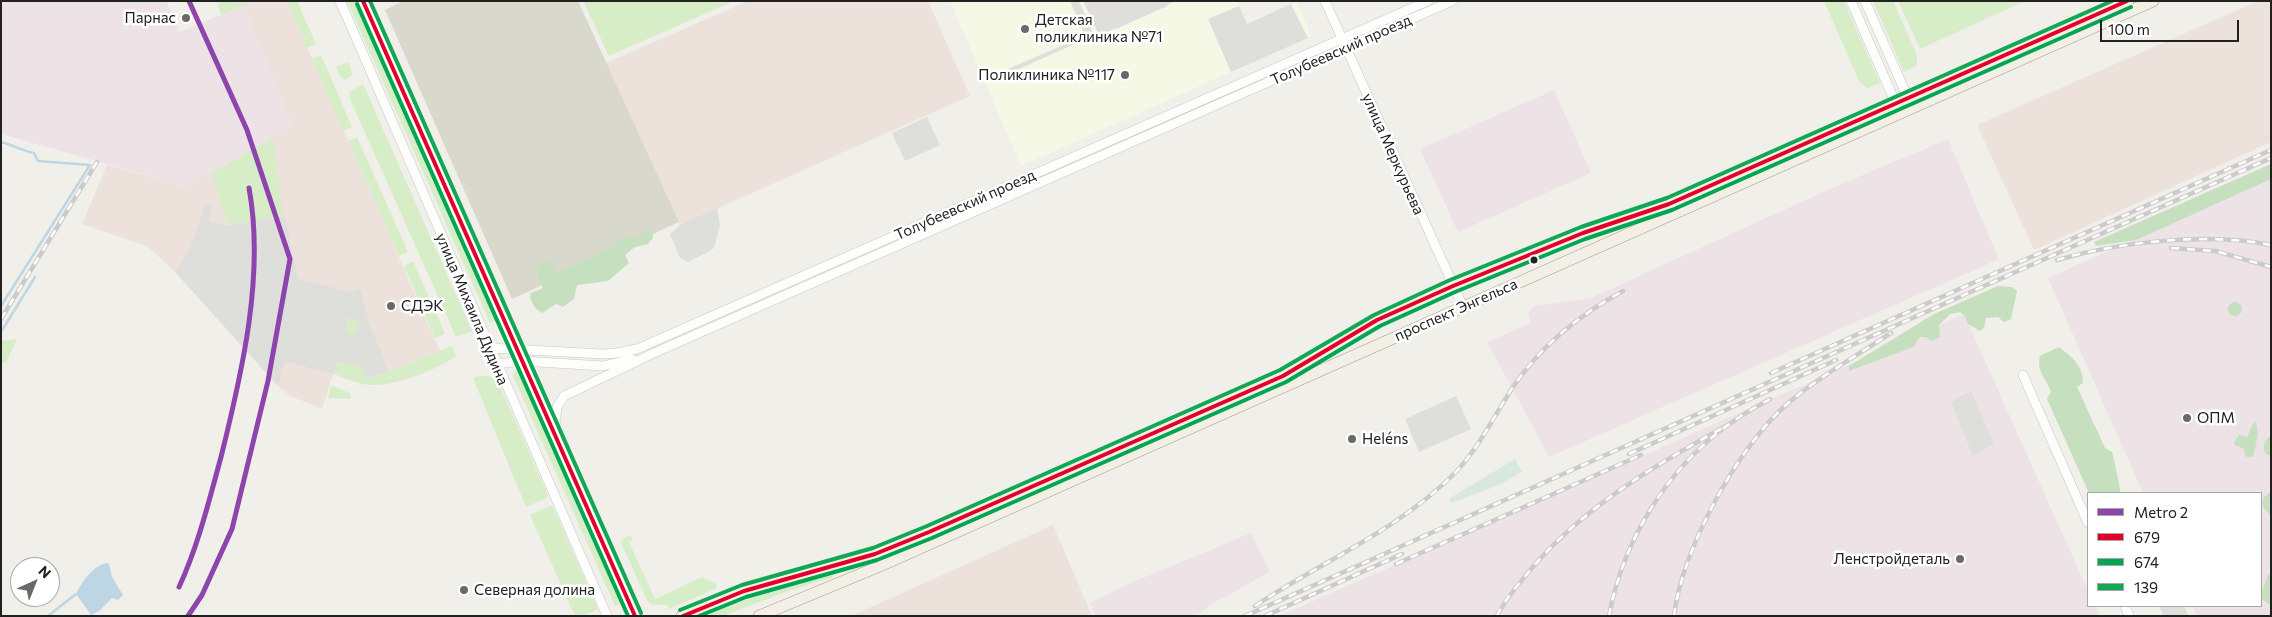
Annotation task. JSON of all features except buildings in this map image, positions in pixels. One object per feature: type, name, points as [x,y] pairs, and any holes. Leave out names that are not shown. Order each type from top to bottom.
[{"type":"main road","name":"проспект Энгельса","points":[[759,616],[880,566],[1462,307],[1908,104],[2128,1]]},
{"type":"main road","name":"проспект Энгельса","points":[[682,616],[744,591],[874,554],[929,532],[1284,376],[1377,320],[1453,286],[1583,233],[1669,204],[1896,104],[1908,104],[2153,1]]},
{"type":"street","name":"улица Михаила Дудина","points":[[340,1],[489,348],[607,616]]},
{"type":"street","name":"улица Михаила Дудина","points":[[363,1],[635,616]]},
{"type":"street","name":"улица Меркурьева","points":[[1325,1],[1462,307]]},
{"type":"street","name":"Толубеевский проезд","points":[[554,434],[557,407],[564,396],[654,353],[1344,44],[1428,1]]},
{"type":"street","name":"Толубеевский проезд","points":[[489,348],[603,354],[637,349],[1344,44],[1452,1]]},
{"type":"street","points":[[1851,1],[1896,104]]},
{"type":"street","points":[[1865,1],[1908,104]]},
{"type":"street","name":"Толубеевский проезд","points":[[496,364],[522,361],[603,366],[654,353]]},
{"type":"street","points":[[2023,375],[2087,521]]},
{"type":"shaded area","points":[[1,1],[166,1],[180,32],[243,6],[293,127],[185,186],[1,134]]},
{"type":"shaded area","points":[[241,1],[287,1],[440,351],[368,379],[337,361],[322,409],[290,396],[278,386],[176,273],[147,246],[82,224],[107,165],[185,186],[293,127]]},
{"type":"shaded area","points":[[403,1],[578,1],[679,222],[512,299],[385,10]]},
{"type":"shaded area","points":[[748,1],[928,1],[970,96],[680,225],[606,63]]},
{"type":"shaded area","points":[[950,1],[1083,1],[1099,36],[1176,1],[1236,1],[1247,24],[1297,2],[1311,36],[1021,166]]},
{"type":"shaded area","points":[[1070,1],[1079,1],[1094,35],[1086,38]]},
{"type":"shaded area","points":[[1083,1],[1176,1],[1099,36]]},
{"type":"shaded area","points":[[1158,1],[1165,1],[1167,6],[1116,29],[1113,22]]},
{"type":"shaded area","points":[[2258,1],[2271,1],[2271,142],[2034,250],[1977,125]]},
{"type":"shaded area","points":[[1291,4],[1308,38],[1231,72],[1208,19],[1239,6],[1247,24]]},
{"type":"shaded area","points":[[1077,39],[1079,42],[1010,73],[1008,69]]},
{"type":"shaded area","points":[[1554,90],[1591,173],[1458,232],[1420,149]]},
{"type":"shaded area","points":[[927,117],[940,145],[905,161],[892,133]]},
{"type":"shaded area","points":[[1948,139],[1997,255],[1997,260],[1549,457],[1487,342],[1531,323],[1528,312],[1535,306],[1591,298],[1832,188]]},
{"type":"shaded area","points":[[2271,177],[2271,616],[2197,616],[2193,607],[2262,607],[2262,492],[2143,492],[2048,278]]},
{"type":"shaded area","points":[[205,204],[212,206],[209,221],[224,226],[285,216],[298,279],[350,292],[360,288],[370,326],[389,371],[368,379],[361,366],[337,361],[334,374],[285,361],[278,386],[176,273],[193,241]],"holes":[[[348,318],[360,320],[356,335],[345,332]]]},
{"type":"shaded area","points":[[717,208],[720,225],[714,248],[688,262],[680,258],[670,234],[680,225]]},
{"type":"shaded area","points":[[1964,314],[2087,589],[2087,607],[2096,607],[2100,616],[1279,616]]},
{"type":"shaded area","points":[[1971,391],[1994,444],[1973,456],[1951,402]]},
{"type":"shaded area","points":[[1456,396],[1471,429],[1419,452],[1405,419]]},
{"type":"shaded area","points":[[1515,459],[1522,472],[1499,485],[1451,503],[1450,498]]},
{"type":"shaded area","points":[[1053,525],[1092,616],[851,616]]},
{"type":"shaded area","points":[[1251,533],[1270,571],[1211,604],[1196,616],[1096,616],[1090,603],[1126,585]]},
{"type":"shaded area","points":[[2160,607],[2184,607],[2188,616],[2164,616]]},
{"type":"green space","points":[[217,1],[241,1],[243,6],[221,15]]},
{"type":"green space","points":[[287,1],[297,1],[316,44],[307,48]]},
{"type":"green space","points":[[347,1],[355,1],[497,320],[490,323]]},
{"type":"green space","points":[[583,1],[734,1],[609,56]]},
{"type":"green space","points":[[1824,1],[1844,1],[1880,83],[1867,88],[1859,81]]},
{"type":"green space","points":[[1873,1],[1893,1],[1917,55],[1917,65],[1904,72]]},
{"type":"green space","points":[[1898,1],[2025,1],[1920,49]]},
{"type":"green space","points":[[321,55],[352,127],[343,131],[312,59]]},
{"type":"green space","points":[[348,62],[353,75],[345,80],[340,76],[336,67]]},
{"type":"green space","points":[[363,84],[472,331],[456,337],[349,97],[350,91]]},
{"type":"green space","points":[[357,137],[408,252],[399,256],[348,141]]},
{"type":"green space","points":[[273,138],[283,215],[231,224],[227,222],[211,173]]},
{"type":"green space","points":[[2271,164],[2271,179],[2136,240],[2096,246],[2094,242]]},
{"type":"green space","points":[[649,231],[653,233],[653,238],[648,244],[635,247],[625,255],[629,263],[608,281],[577,285],[574,299],[563,307],[556,304],[542,313],[535,308],[530,298],[531,293],[543,288],[537,276],[537,267],[551,260],[557,273],[611,248],[624,238],[633,238]]},
{"type":"green space","points":[[413,261],[445,334],[435,338],[404,266]]},
{"type":"green space","points":[[1998,286],[2012,287],[2017,291],[2011,319],[2004,322],[1998,317],[1986,318],[1984,328],[1980,331],[1968,324],[1965,316],[1960,312],[1950,314],[1939,325],[1940,337],[1931,341],[1926,337],[1920,337],[1913,347],[1849,371],[1849,366],[1934,314]]},
{"type":"green space","points":[[2232,302],[2238,302],[2242,309],[2238,316],[2232,316],[2228,312],[2228,306]]},
{"type":"green space","points":[[348,318],[360,320],[356,335],[345,332]]},
{"type":"green space","points":[[17,339],[6,362],[1,364],[1,341]]},
{"type":"green space","points":[[452,346],[456,356],[449,361],[395,382],[375,385],[365,384],[334,374],[337,361],[361,366],[369,379]]},
{"type":"green space","points":[[2059,347],[2079,366],[2083,383],[2077,387],[2105,448],[2112,452],[2120,492],[2089,492],[2047,399],[2051,392],[2039,367],[2040,356]]},
{"type":"green space","points":[[518,370],[522,373],[622,603],[615,606],[513,376],[514,372]]},
{"type":"green space","points":[[489,376],[498,382],[548,495],[546,498],[526,507],[473,378]]},
{"type":"green space","points":[[331,385],[350,393],[351,398],[328,398]]},
{"type":"green space","points":[[2256,421],[2258,434],[2254,454],[2252,457],[2246,457],[2244,449],[2235,445],[2234,442],[2239,435],[2247,437]]},
{"type":"green space","points":[[2271,435],[2271,455],[2267,455],[2264,444]]},
{"type":"green space","points":[[2271,492],[2271,515],[2264,508],[2263,498]]},
{"type":"green space","points":[[550,506],[553,507],[598,609],[583,616],[575,616],[530,515]]},
{"type":"green space","points":[[631,535],[633,540],[629,542],[655,599],[702,577],[716,584],[717,588],[669,609],[667,605],[652,605],[647,600],[621,543],[623,538]]},
{"type":"green space","points":[[832,574],[833,577],[783,593],[723,616],[706,616],[729,605]]},
{"type":"green space","points":[[2271,574],[2271,606],[2262,599],[2262,591],[2268,575]]},
{"type":"water","points":[[107,563],[109,564],[112,577],[123,595],[118,600],[112,598],[99,611],[91,615],[76,594],[92,571]]},
{"type":"waterway","points":[[1,142],[34,153],[38,161],[90,165],[1,306]]},
{"type":"waterway","points":[[1,332],[35,277]]},
{"type":"waterway","points":[[48,616],[76,594]]},
{"type":"railway","points":[[1771,373],[2271,150]]},
{"type":"railway","points":[[1245,616],[2271,158]]},
{"type":"railway","points":[[1,319],[97,162]]},
{"type":"railway","points":[[2057,260],[2107,248],[2163,241],[2220,239],[2271,245]]},
{"type":"railway","points":[[2171,248],[2215,251],[2271,267]]},
{"type":"railway","points":[[1255,606],[1385,528],[1434,493],[1465,462],[1513,387],[1536,358],[1576,321],[1623,291]]},
{"type":"railway","points":[[1674,616],[1679,590],[1700,532],[1731,473],[1749,446],[1768,423],[1799,394],[1891,333]]},
{"type":"railway","points":[[1629,454],[1836,360]]},
{"type":"railway","points":[[1609,616],[1616,588],[1636,534],[1650,509],[1667,485],[1685,463],[1706,443],[1733,421],[1770,399]]},
{"type":"railway","points":[[1497,616],[1508,598],[1552,546],[1598,506],[1622,488],[1728,425]]},
{"type":"railway","points":[[1396,564],[1641,455]]},
{"type":"railway","points":[[1265,616],[1402,554]]},
{"type":"metro line","name":"2","points":[[188,616],[202,595],[232,529],[268,381],[290,259],[247,130],[189,1]]},
{"type":"metro line","name":"2","points":[[179,587],[192,556],[221,457],[243,358],[253,289],[253,221],[249,188]]},
{"type":"transit line","name":"679","points":[[363,1],[635,616]]},
{"type":"transit line","name":"139","points":[[370,1],[641,613]]},
{"type":"transit line","name":"139","points":[[680,610],[742,585],[873,548],[927,526],[1280,370],[1374,315],[1450,280],[1581,227],[1667,198],[2112,1]]},
{"type":"transit line","name":"679","points":[[683,616],[744,591],[875,554],[929,532],[1283,376],[1377,320],[1453,286],[1583,233],[1669,204],[2127,1]]},
{"type":"transit line","name":"674","points":[[357,4],[628,616]]},
{"type":"transit line","name":"674","points":[[699,616],[746,597],[877,560],[932,538],[1286,382],[1380,326],[1455,292],[1585,239],[1672,210],[2131,7]]},
{"type":"place","name":"Парнас","points":[[186,18]]},
{"type":"place","name":"Детская поликлиника №71","points":[[1025,29]]},
{"type":"place","name":"Поликлиника №117","points":[[1125,75]]},
{"type":"place","name":"СДЭК","points":[[391,306]]},
{"type":"place","name":"ОПМ","points":[[2187,418]]},
{"type":"place","name":"Heléns","points":[[1352,439]]},
{"type":"place","name":"Ленстройдеталь","points":[[1960,559]]},
{"type":"place","name":"Северная долина","points":[[464,590]]}]
